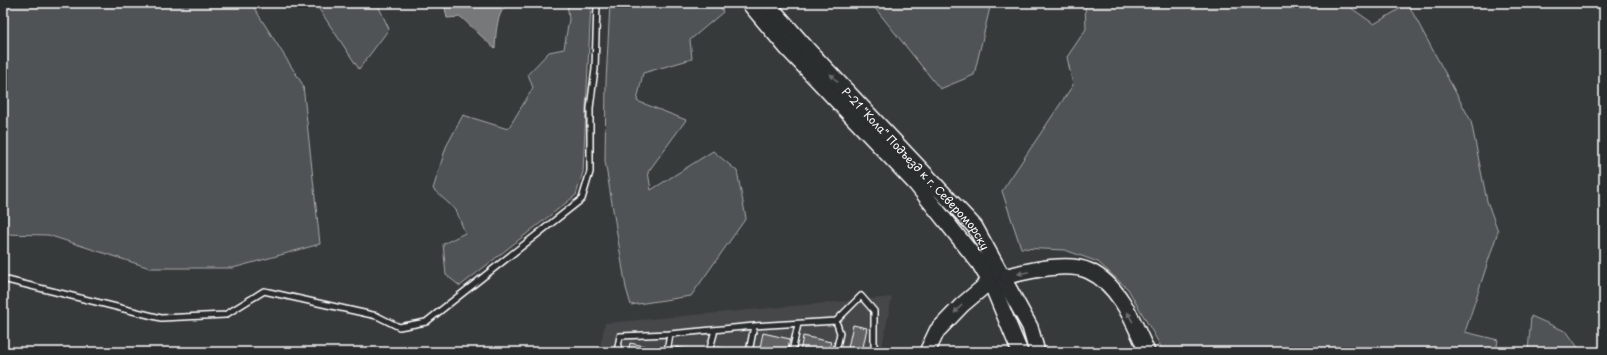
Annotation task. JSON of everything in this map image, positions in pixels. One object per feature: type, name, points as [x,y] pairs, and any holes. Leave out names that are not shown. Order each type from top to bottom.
[{"type":"main road","points":[[749,3],[786,47],[916,184],[979,263],[992,285],[1020,352]]},
{"type":"main road","name":"Р-21 \"Кола\" Подъезд к г. Североморску","points":[[767,3],[808,50],[975,227],[1030,327],[1037,352]]},
{"type":"main road","points":[[1007,276],[1040,269],[1074,267],[1088,270],[1103,280],[1117,294],[1147,352]]},
{"type":"main road","points":[[928,352],[937,331],[962,305],[988,283]]},
{"type":"lane","points":[[3,279],[161,318],[225,315],[264,291],[377,316],[399,327],[426,322],[582,199],[590,172],[590,108],[595,69],[597,3]]},
{"type":"lane","points":[[617,352],[620,336],[670,334],[754,326],[836,321],[862,296],[874,311],[874,352]]},
{"type":"lane","points":[[836,321],[840,333],[836,352]]},
{"type":"lane","points":[[792,352],[798,324]]},
{"type":"lane","points":[[749,352],[754,326]]},
{"type":"lane","points":[[710,352],[715,330]]},
{"type":"lane","points":[[667,352],[670,334]]},
{"type":"shaded area","points":[[3,3],[251,3],[303,85],[320,244],[233,268],[150,268],[48,235],[3,234]]},
{"type":"shaded area","points":[[315,3],[377,3],[389,29],[359,69]]},
{"type":"shaded area","points":[[444,3],[509,3],[501,12],[499,18],[496,30],[495,49],[461,17],[447,18]]},
{"type":"shaded area","points":[[567,3],[591,3],[583,172],[576,195],[460,286],[446,275],[443,244],[465,233],[456,210],[433,189],[446,147],[463,115],[508,129],[533,88],[528,74],[549,52],[564,49],[569,19]]},
{"type":"shaded area","points":[[610,3],[718,3],[723,12],[690,40],[692,59],[643,73],[637,101],[686,120],[648,172],[651,190],[713,151],[737,171],[746,218],[691,296],[631,305],[626,288],[605,161],[606,82]]},
{"type":"shaded area","points":[[871,3],[991,3],[974,75],[940,89]]},
{"type":"shaded area","points":[[1085,3],[1214,3],[1215,5],[1227,3],[1344,3],[1374,24],[1408,4],[1471,121],[1487,201],[1498,231],[1465,332],[1498,340],[1496,352],[1164,352],[1128,289],[1098,262],[1065,250],[1021,248],[1002,191],[1073,85],[1067,57],[1086,29]]},
{"type":"shaded area","points":[[892,297],[881,352],[599,352],[605,323]]},
{"type":"shaded area","points":[[1531,316],[1567,332],[1581,352],[1528,352]]},
{"type":"building","points":[[853,325],[867,328],[862,352],[847,352]]},
{"type":"building","points":[[763,333],[790,339],[787,352],[759,352]]},
{"type":"building","points":[[803,336],[831,342],[828,352],[800,352]]},
{"type":"building","points":[[630,343],[658,349],[657,352],[628,352]]},
{"type":"building","points":[[676,347],[701,352],[675,352]]},
{"type":"building","points":[[718,347],[740,352],[716,352]]}]
